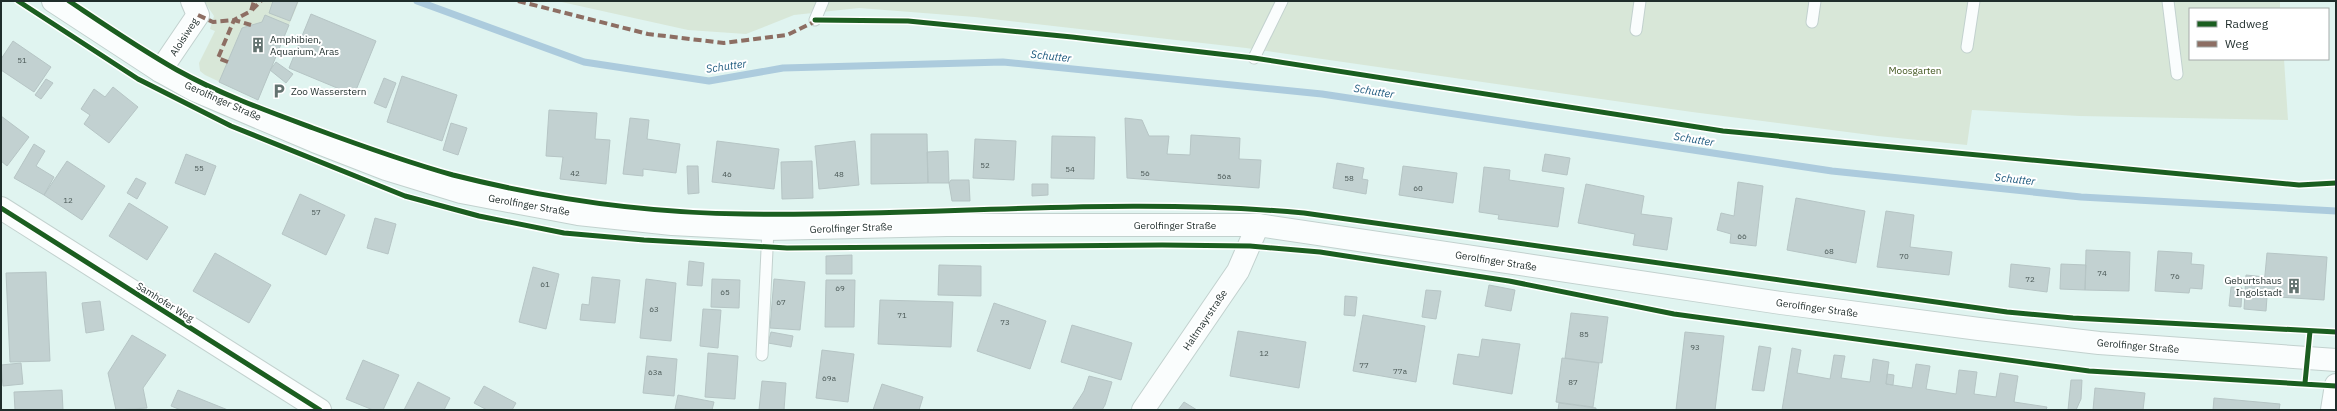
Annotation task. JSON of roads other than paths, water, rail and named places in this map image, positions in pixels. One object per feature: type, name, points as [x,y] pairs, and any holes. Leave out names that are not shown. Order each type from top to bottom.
[{"type":"street","name":"Gerolfinger Straße","points":[[53,1],[160,71],[194,90],[314,141],[386,169],[461,192],[578,214],[672,224],[768,230],[947,225],[1258,225],[1751,299],[1979,329],[2099,343],[2336,360]]},
{"type":"street","name":"Aloisiweg","points":[[160,71],[198,15],[192,1]]},
{"type":"street","name":"Samhofer Weg","points":[[1,208],[320,410]]},
{"type":"street","name":"Haltmayrstraße","points":[[1143,410],[1238,271],[1258,225]]},
{"type":"street","points":[[2332,410],[2336,385]]},
{"type":"lane","points":[[815,20],[823,1]]},
{"type":"lane","points":[[1254,58],[1282,1]]},
{"type":"lane","points":[[1636,30],[1640,1]]},
{"type":"lane","points":[[1812,22],[1815,1]]},
{"type":"lane","points":[[1967,47],[1974,1]]},
{"type":"lane","points":[[2168,1],[2177,74]]},
{"type":"lane","points":[[762,355],[768,230]]},
{"type":"waterway","name":"Schutter","points":[[417,1],[584,62],[709,81],[783,68],[1003,62],[1322,94],[1832,171],[2081,197],[2336,211]]},
{"type":"place","name":"Amphibien, Aquarium, Aras","points":[[258,45]]},
{"type":"place","name":"Zoo Wasserstern","points":[[279,91]]},
{"type":"place","name":"Geburtshaus Ingolstadt","points":[[2294,286]]},
{"type":"park label","name":"Moosgarten","points":[[1915,70]]}]
